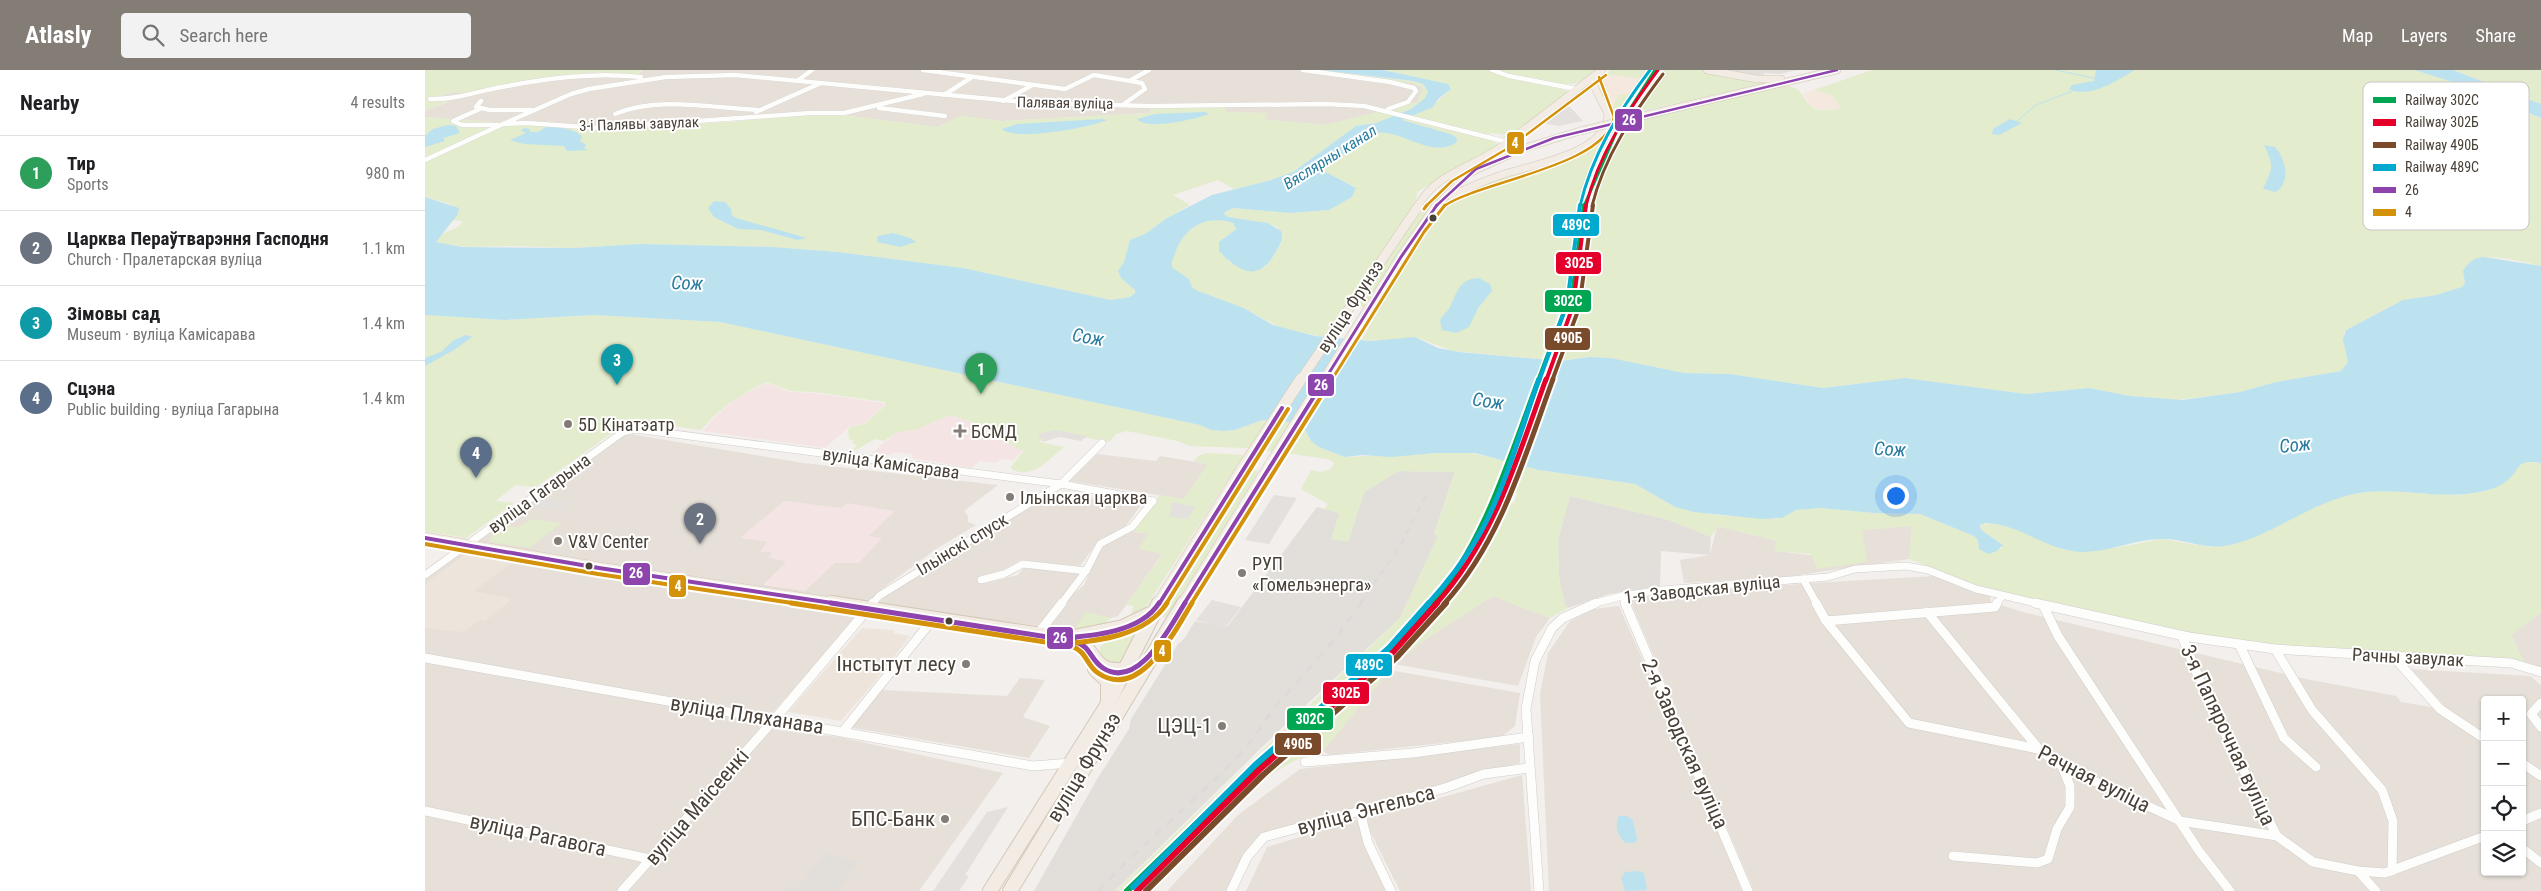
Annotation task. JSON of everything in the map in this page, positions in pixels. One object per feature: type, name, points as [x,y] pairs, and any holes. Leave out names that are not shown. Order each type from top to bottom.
[{"type":"main road","name":"вуліца Фрунзэ","points":[[990,891],[1106,707],[1155,610],[1242,469],[1418,207],[1424,195],[1443,178],[1507,142],[1602,70]]},
{"type":"main road","points":[[1707,70],[1757,79],[1802,78]]},
{"type":"main road","points":[[1418,207],[1455,180],[1483,165],[1534,144],[1580,131],[1837,70]]},
{"type":"main road","points":[[1439,202],[1477,183],[1568,154],[1597,136],[1607,122],[1608,115],[1595,91],[1593,77]]},
{"type":"main road","points":[[1576,89],[1595,91]]},
{"type":"main road","points":[[1483,165],[1488,172],[1505,174]]},
{"type":"main road","name":"вуліца Фрунзэ","points":[[1010,891],[1158,644],[1369,308],[1439,202],[1470,172]]},
{"type":"main road","points":[[425,538],[1037,634],[1085,646],[1103,668],[1125,671],[1138,667],[1149,660]]},
{"type":"main road","points":[[1067,640],[1130,626],[1145,619],[1155,610]]},
{"type":"main road","points":[[1130,626],[1145,628],[1153,632],[1158,644]]},
{"type":"main road","points":[[1093,658],[1093,652],[1099,639],[1115,629]]},
{"type":"main road","name":"вуліца Фрунзэ","points":[[1067,640],[1083,651],[1090,665],[1108,680],[1111,688],[1106,707]]},
{"type":"street","points":[[430,99],[447,101],[510,86],[589,73],[613,73],[640,78],[646,70]]},
{"type":"street","points":[[797,81],[812,70]]},
{"type":"street","points":[[923,70],[1065,89],[1091,76],[1142,83],[1145,89],[1123,104]]},
{"type":"street","points":[[1131,80],[1149,70]]},
{"type":"street","points":[[1303,70],[1390,82],[1414,88],[1416,91],[1408,102],[1385,110]]},
{"type":"street","points":[[1492,70],[1509,76],[1576,89]]},
{"type":"street","name":"Палявая вуліца","points":[[621,83],[640,78],[735,75],[1003,101],[1151,106],[1326,104],[1385,110],[1507,142]]},
{"type":"street","points":[[943,95],[972,77]]},
{"type":"street","name":"3-і Палявы завулак","points":[[745,119],[758,110],[822,82]]},
{"type":"street","name":"3-і Палявы завулак","points":[[503,124],[578,91],[621,83]]},
{"type":"street","points":[[1003,101],[1031,85]]},
{"type":"street","name":"3-і Палявы завулак","points":[[535,110],[480,109],[453,121],[469,126],[515,122],[588,128],[616,128],[844,113],[923,94]]},
{"type":"street","points":[[480,109],[475,105],[481,101]]},
{"type":"street","name":"3-і Палявы завулак","points":[[615,114],[632,107],[665,105],[758,110]]},
{"type":"street","name":"3-і Палявы завулак","points":[[873,107],[945,116]]},
{"type":"street","points":[[425,160],[503,124]]},
{"type":"street","name":"вуліца Камісарава","points":[[629,430],[1061,484],[1153,501],[1132,527],[1100,544],[1086,570]]},
{"type":"street","name":"вуліца Гагарына","points":[[425,575],[629,430]]},
{"type":"street","name":"Ільінскі спуск","points":[[869,608],[889,588],[1061,484],[1102,443]]},
{"type":"street","points":[[981,580],[1004,574],[1023,564],[1086,570],[1076,588],[1052,612],[1037,634]]},
{"type":"street","name":"1-я Заводская вуліца","points":[[1539,891],[1526,709],[1535,662],[1552,628],[1563,618],[1590,606],[1622,596],[1662,590],[1803,580],[1829,577],[1855,569],[1916,566],[2001,596],[2182,636]]},
{"type":"street","name":"Рачная вуліца","points":[[1803,580],[1826,621],[1909,723],[2038,748],[2062,766],[2180,821],[2277,836]]},
{"type":"street","name":"2-я Заводская вуліца","points":[[1622,596],[1748,891]]},
{"type":"street","points":[[1826,621],[1995,607],[2001,596]]},
{"type":"street","points":[[2044,607],[2058,636],[2199,850],[2230,891]]},
{"type":"street","name":"вуліца Маісеенкі","points":[[622,891],[773,721],[869,608]]},
{"type":"street","points":[[1927,612],[2038,748]]},
{"type":"street","points":[[844,730],[933,619]]},
{"type":"street","name":"Рачны завулак","points":[[2182,636],[2275,649],[2511,663],[2541,672]]},
{"type":"street","name":"3-я Папярочная вуліца","points":[[2182,636],[2205,694],[2277,836],[2313,862],[2358,871]]},
{"type":"street","points":[[2239,644],[2284,738],[2316,767]]},
{"type":"street","points":[[2275,649],[2312,710],[2382,790],[2393,821],[2392,870]]},
{"type":"street","points":[[2392,655],[2440,709],[2481,736]]},
{"type":"street","name":"вуліца Пляханава","points":[[425,658],[773,721],[844,730],[1033,766],[1070,763]]},
{"type":"street","points":[[2541,703],[2531,714],[2541,727]]},
{"type":"street","points":[[1305,762],[1413,753],[1529,737]]},
{"type":"street","points":[[1953,856],[2037,864],[2048,859],[2057,829],[2071,807],[2070,786],[2062,766]]},
{"type":"street","points":[[2526,766],[2541,776]]},
{"type":"street","name":"вуліца Энгельса","points":[[1231,891],[1247,857],[1264,837],[1445,788],[1484,774],[1529,768]]},
{"type":"street","name":"вуліца Рагавога","points":[[425,810],[650,860]]},
{"type":"street","points":[[1360,810],[1368,843],[1391,891]]},
{"type":"street","points":[[2526,819],[2541,813]]},
{"type":"street","points":[[2358,871],[2385,873],[2481,837]]},
{"type":"street","points":[[2526,851],[2541,863]]},
{"type":"street","points":[[2358,871],[2376,891]]},
{"type":"shaded area","points":[[642,70],[1298,70],[1361,79],[1412,83],[1421,86],[1423,90],[1417,102],[1325,125],[1266,120],[1266,113],[1224,112],[1226,107],[1153,107],[1150,113],[1002,121],[961,116],[937,127],[843,115],[769,117],[625,129],[586,129],[425,117],[425,111],[448,102],[434,98],[452,92],[471,93],[591,72],[638,75]]},
{"type":"shaded area","points":[[1722,70],[1797,70],[1779,74],[1765,73],[1761,77]]},
{"type":"shaded area","points":[[1613,75],[1644,79],[1634,93],[1618,95],[1612,109],[1598,82],[1603,77]]},
{"type":"shaded area","points":[[1814,90],[1832,95],[1841,109],[1817,109],[1810,105],[1803,93]]},
{"type":"shaded area","points":[[1563,105],[1570,107],[1583,121],[1559,126],[1541,123]]},
{"type":"shaded area","points":[[767,383],[789,392],[813,393],[884,403],[884,406],[864,423],[849,427],[825,448],[703,431],[718,414],[738,397]]},
{"type":"shaded area","points":[[950,415],[997,430],[1004,441],[1022,451],[1013,460],[1002,459],[996,463],[979,461],[972,468],[911,458],[913,454],[896,452],[889,455],[872,453],[897,432],[915,430]]},
{"type":"shaded area","points":[[1055,430],[1087,436],[1081,441],[1059,437],[1043,442],[1038,434]]},
{"type":"shaded area","points":[[624,433],[803,463],[998,485],[964,511],[968,516],[968,522],[976,525],[936,549],[882,589],[759,728],[839,737],[1003,773],[919,891],[425,891],[425,580]]},
{"type":"shaded area","points":[[1097,454],[1156,461],[1160,456],[1208,464],[1184,499],[1069,481]]},
{"type":"shaded area","points":[[1398,471],[1455,472],[1434,534],[1438,536],[1400,618],[1292,718],[1115,891],[1034,891],[1096,781],[1129,729],[1131,719],[1178,644],[1185,638],[1195,621],[1227,627],[1317,507],[1339,513],[1348,542],[1364,492]]},
{"type":"shaded area","points":[[1053,493],[1141,505],[1124,528],[1100,539],[1080,566],[1020,560],[999,572],[977,579],[979,584],[1018,575],[1024,568],[1082,573],[1074,586],[1059,599],[1038,626],[879,604],[886,594]]},
{"type":"shaded area","points":[[1274,495],[1297,498],[1269,544],[1245,540]]},
{"type":"shaded area","points":[[1570,496],[1669,520],[1711,537],[1710,555],[1661,551],[1660,586],[1609,594],[1568,608],[1565,606],[1559,577],[1558,540]]},
{"type":"shaded area","points":[[540,497],[571,502],[559,511],[528,506]]},
{"type":"shaded area","points":[[784,501],[841,508],[847,503],[895,511],[869,536],[882,538],[859,563],[835,563],[805,591],[763,585],[786,562],[768,557],[772,552],[760,552],[767,542],[740,538]]},
{"type":"shaded area","points":[[1172,502],[1195,507],[1188,519],[1169,517]]},
{"type":"shaded area","points":[[1717,526],[1777,541],[1775,551],[1867,562],[1861,530],[1912,526],[1909,559],[1785,577],[1684,583],[1680,560],[1710,555]]},
{"type":"shaded area","points":[[1132,532],[1149,533],[1163,553],[1118,616],[1111,618],[1087,613],[1073,631],[1048,627],[1063,603],[1084,585],[1102,546]]},
{"type":"shaded area","points":[[466,554],[511,563],[474,591],[512,599],[485,621],[480,620],[464,632],[425,628],[425,584]]},
{"type":"shaded area","points":[[1935,576],[1990,596],[1991,602],[2023,612],[2306,679],[2396,696],[2401,702],[2448,710],[2411,669],[2530,676],[2541,685],[2541,891],[1754,891],[1629,598],[1812,583]]},
{"type":"shaded area","points":[[1493,596],[1550,618],[1536,637],[1518,686],[1394,664],[1426,639]]},
{"type":"shaded area","points":[[1212,600],[1241,607],[1225,628],[1196,620]]},
{"type":"shaded area","points":[[1619,606],[1726,850],[1742,891],[1549,891],[1540,694],[1548,653],[1570,621],[1594,609]]},
{"type":"shaded area","points":[[2541,612],[2541,667],[2526,666],[2511,635]]},
{"type":"shaded area","points":[[862,628],[891,630],[895,631],[893,633],[910,636],[841,721],[788,712]]},
{"type":"shaded area","points":[[1389,670],[1520,693],[1515,726],[1501,737],[1329,755],[1323,751]]},
{"type":"shaded area","points":[[1020,678],[1045,680],[1023,717],[1050,726],[1029,758],[848,727],[882,690],[1007,696]]},
{"type":"shaded area","points":[[1520,744],[1520,763],[1259,835],[1231,891],[1167,891],[1238,815],[1300,769]]},
{"type":"shaded area","points":[[1522,775],[1531,891],[1400,891],[1364,819]]},
{"type":"shaded area","points":[[1008,807],[965,875],[969,876],[959,891],[933,891],[987,812]]},
{"type":"shaded area","points":[[1357,820],[1385,891],[1246,891],[1267,847]]},
{"type":"shaded area","points":[[824,854],[859,861],[837,891],[784,891],[788,886],[798,888]]},
{"type":"green space","points":[[425,70],[641,70],[638,75],[591,72],[471,93],[452,92],[435,98],[449,101],[425,111]]},
{"type":"green space","points":[[1298,70],[1354,70],[1351,74],[1419,82],[1426,86],[1428,92],[1425,98],[1411,109],[1376,123],[1356,126],[1293,172],[1275,179],[1234,189],[1218,180],[1173,195],[1190,205],[1145,234],[1130,240],[1124,262],[1118,273],[1132,287],[1135,293],[1130,297],[1111,300],[963,268],[838,252],[773,247],[640,244],[574,248],[470,247],[439,244],[436,240],[439,236],[457,227],[463,221],[453,220],[459,211],[450,204],[425,197],[425,117],[586,129],[728,122],[809,114],[843,115],[937,127],[961,116],[1002,121],[1149,113],[1152,107],[1227,106],[1225,112],[1267,113],[1266,120],[1325,125],[1417,102],[1423,90],[1421,86],[1412,83],[1361,79]]},
{"type":"green space","points":[[1383,70],[1487,70],[1498,75],[1568,92],[1507,138],[1502,139],[1505,135],[1493,133],[1486,135],[1408,116],[1430,108],[1452,88],[1443,83]]},
{"type":"green space","points":[[1499,70],[1596,70],[1576,83],[1560,84],[1514,76]]},
{"type":"green space","points":[[1610,70],[1651,70],[1644,79],[1613,75],[1603,77]]},
{"type":"green space","points":[[1664,70],[1701,70],[1770,82],[1633,113]]},
{"type":"green space","points":[[1872,70],[2414,70],[2453,82],[2363,82],[2363,230],[2529,230],[2529,113],[2541,118],[2541,266],[2491,257],[2479,258],[2470,262],[2465,270],[2465,283],[2462,287],[2436,295],[2403,300],[2346,330],[2344,333],[2348,362],[2341,371],[2276,382],[2240,392],[2176,400],[2130,396],[2089,388],[2026,394],[1905,378],[1823,388],[1730,374],[1684,373],[1611,358],[1590,357],[1557,361],[1582,291],[1590,219],[1595,194],[1626,125],[1630,122],[1785,86],[1797,89],[1808,103],[1816,109],[1841,109],[1832,95],[1814,90]]},
{"type":"green space","points":[[2453,70],[2541,70],[2541,104],[2529,99],[2529,82],[2484,82]]},
{"type":"green space","points":[[1634,93],[1618,119],[1612,120],[1612,109],[1618,95]]},
{"type":"green space","points":[[1405,118],[1491,140],[1498,145],[1417,192],[1416,200],[1410,211],[1323,337],[1281,328],[1244,308],[1198,291],[1192,287],[1189,279],[1173,268],[1172,261],[1179,245],[1189,230],[1196,225],[1213,220],[1233,223],[1236,227],[1232,233],[1223,238],[1229,262],[1247,270],[1265,267],[1281,243],[1279,228],[1268,223],[1228,217],[1224,214],[1225,212],[1233,208],[1290,213],[1329,210],[1352,197],[1355,187],[1324,171],[1323,166],[1378,133],[1397,135],[1438,148],[1448,147],[1457,142],[1452,135],[1405,123],[1402,120]]},
{"type":"green space","points":[[1613,126],[1615,128],[1583,192],[1577,214],[1570,282],[1541,359],[1453,351],[1418,338],[1361,341],[1422,235],[1429,230],[1443,209],[1455,201],[1454,198],[1484,184],[1569,158],[1596,142],[1608,128]]},
{"type":"green space","points":[[1447,191],[1416,227],[1364,307],[1356,306],[1407,228],[1419,214]]},
{"type":"green space","points":[[425,315],[505,320],[594,315],[720,322],[1200,425],[1211,430],[1235,430],[1262,420],[1288,422],[1303,426],[1311,441],[1319,447],[1345,457],[1466,452],[1504,460],[1487,503],[1459,559],[1405,626],[1200,813],[1120,891],[1116,891],[1400,618],[1438,536],[1434,534],[1455,472],[1399,471],[1364,492],[1348,542],[1331,539],[1339,513],[1324,509],[1328,504],[1301,489],[1311,470],[1321,472],[1331,469],[1334,463],[1328,459],[1247,448],[1189,446],[1178,441],[1127,431],[1116,434],[1109,442],[1057,432],[1039,442],[1064,447],[1035,470],[1021,472],[1013,470],[1011,467],[1025,449],[1022,451],[1004,441],[997,430],[950,415],[915,430],[897,432],[884,441],[875,439],[853,450],[857,444],[852,444],[854,441],[849,439],[848,430],[850,427],[864,424],[885,406],[885,402],[814,392],[790,391],[767,382],[731,402],[701,430],[630,420],[536,487],[516,485],[495,501],[514,503],[466,538],[425,531]]},
{"type":"green space","points":[[1207,453],[1244,455],[1142,613],[1130,617],[1134,606],[1126,605],[1163,554],[1139,549],[1148,533],[1132,532],[1160,495],[1184,499],[1208,464],[1194,461],[1198,456]]},
{"type":"green space","points":[[2527,462],[2541,463],[2541,612],[2511,636],[2526,666],[2263,644],[2176,632],[1990,590],[1909,559],[1912,526],[1862,530],[1867,562],[1817,569],[1811,554],[1774,551],[1777,541],[1718,526],[1711,537],[1669,520],[1570,496],[1558,540],[1559,577],[1565,606],[1568,608],[1550,618],[1493,596],[1426,639],[1395,664],[1323,751],[1300,758],[1277,771],[1231,809],[1154,891],[1141,891],[1253,780],[1396,654],[1420,629],[1466,575],[1507,502],[1514,503],[1517,494],[1510,493],[1521,464],[1544,471],[1635,484],[1675,507],[1716,515],[1778,519],[1799,509],[1820,508],[1874,513],[1920,514],[1974,536],[1992,553],[2002,548],[2002,544],[1981,530],[1981,524],[1993,523],[2020,530],[2067,550],[2115,548],[2162,539],[2210,547],[2237,543],[2300,512],[2333,499],[2351,495],[2383,491],[2455,495],[2485,491],[2505,481],[2516,468]]},
{"type":"green space","points":[[1249,470],[1259,471],[1175,607],[1165,617],[1159,617],[1159,613]]},
{"type":"green space","points":[[532,519],[561,523],[529,548],[490,542],[492,535],[505,526],[519,527]]},
{"type":"green space","points":[[1086,612],[1111,618],[1103,625],[1073,631]]},
{"type":"green space","points":[[1129,631],[1138,633],[1123,665],[1109,664],[1100,655],[1100,647],[1115,634]]},
{"type":"water","points":[[1320,70],[1383,70],[1448,84],[1451,89],[1438,99],[1433,107],[1402,120],[1450,134],[1456,137],[1457,142],[1448,147],[1438,148],[1396,135],[1378,133],[1323,166],[1324,171],[1356,188],[1352,197],[1329,210],[1290,213],[1233,208],[1225,212],[1224,214],[1228,217],[1268,223],[1281,231],[1281,240],[1275,253],[1269,262],[1255,271],[1241,269],[1219,251],[1219,242],[1236,229],[1233,223],[1214,220],[1197,225],[1190,230],[1179,245],[1172,261],[1173,268],[1189,279],[1192,287],[1198,291],[1244,308],[1273,325],[1315,336],[1370,341],[1415,337],[1438,348],[1459,352],[1560,361],[1590,357],[1611,358],[1684,373],[1730,374],[1823,388],[1905,378],[2026,394],[2089,388],[2130,396],[2182,400],[2240,392],[2276,382],[2341,371],[2348,362],[2343,339],[2346,330],[2403,300],[2436,295],[2462,287],[2465,283],[2463,271],[2465,268],[2474,259],[2484,257],[2541,266],[2541,463],[2523,463],[2512,476],[2497,487],[2466,494],[2449,495],[2383,491],[2349,495],[2317,507],[2255,537],[2239,543],[2216,547],[2164,539],[2140,541],[2092,552],[2079,552],[2056,547],[2017,530],[1985,523],[1980,525],[1981,530],[2003,545],[1997,551],[1988,554],[1979,549],[1978,540],[1974,536],[1920,514],[1874,513],[1820,508],[1796,510],[1782,518],[1762,519],[1694,512],[1675,507],[1635,484],[1539,470],[1475,453],[1345,457],[1319,447],[1311,441],[1303,426],[1288,422],[1262,420],[1235,430],[1211,430],[1200,425],[720,322],[594,315],[505,320],[425,315],[425,197],[459,208],[458,214],[436,242],[462,247],[574,248],[640,244],[773,247],[838,252],[963,268],[1111,300],[1130,297],[1135,293],[1135,290],[1121,278],[1118,271],[1124,262],[1130,240],[1145,234],[1167,218],[1212,195],[1271,180],[1293,172],[1356,126],[1376,123],[1411,109],[1425,98],[1428,91],[1423,84],[1413,81]]},
{"type":"water","points":[[2096,70],[2135,70],[2095,90],[2086,92],[2069,89],[2072,85],[2094,81]]},
{"type":"water","points":[[2414,70],[2453,70],[2484,82],[2453,82]]},
{"type":"water","points":[[2529,99],[2541,104],[2541,118],[2529,113]]},
{"type":"water","points":[[1205,112],[1209,114],[1172,123],[1151,124],[1137,119],[1155,114]]},
{"type":"water","points":[[2010,119],[2022,123],[1999,135],[1992,134],[1993,129]]},
{"type":"water","points":[[1107,120],[1086,126],[1037,134],[1010,133],[1002,129],[1017,124]]},
{"type":"water","points":[[448,125],[456,126],[460,133],[443,138],[445,141],[425,147],[425,136],[433,129]]},
{"type":"water","points":[[546,127],[555,127],[578,133],[582,136],[580,141],[586,145],[584,148],[588,150],[567,151],[564,146],[524,144],[510,140],[526,133],[521,130],[524,128],[530,129],[530,132],[538,132]]},
{"type":"water","points":[[2264,145],[2275,147],[2284,164],[2284,182],[2276,192],[2263,189],[2271,168],[2270,158]]},
{"type":"water","points":[[714,201],[725,202],[731,209],[732,215],[736,218],[807,238],[797,240],[761,230],[738,229],[714,217],[708,208]]},
{"type":"water","points":[[893,233],[910,238],[916,242],[900,247],[877,242],[878,236]]},
{"type":"water","points":[[1479,278],[1490,284],[1492,291],[1478,308],[1469,327],[1456,333],[1442,330],[1440,320],[1450,307],[1457,291],[1467,280]]},
{"type":"water","points":[[466,335],[472,337],[454,350],[425,366],[425,358],[441,352],[454,340]]},
{"type":"water","points":[[1619,816],[1627,816],[1633,820],[1637,839],[1635,843],[1626,843],[1621,838],[1617,827]]},
{"type":"water","points":[[1638,871],[1644,873],[1647,890],[1625,891],[1621,878],[1625,872]]},
{"type":"waterway","points":[[2056,70],[2098,79]]},
{"type":"waterway","points":[[2017,121],[2036,105],[2075,90]]},
{"type":"railway","points":[[1360,604],[1402,543],[1426,496]]},
{"type":"railway","points":[[1098,891],[1240,754],[1277,705],[1331,643],[1361,603]]},
{"type":"rail line","name":"489С","points":[[1133,887],[1255,765],[1389,648],[1452,577],[1477,539],[1493,506],[1567,304],[1578,213],[1589,174],[1606,137],[1627,102],[1650,70]]},
{"type":"rail line","name":"302С","points":[[1127,891],[1222,797],[1392,647],[1433,603],[1458,569],[1491,506],[1573,288],[1581,216],[1587,195],[1619,126],[1655,70]]},
{"type":"rail line","name":"302Б","points":[[1137,891],[1259,770],[1393,652],[1457,581],[1482,542],[1499,508],[1573,306],[1584,215],[1595,176],[1623,120],[1658,70]]},
{"type":"rail line","name":"490Б","points":[[1146,891],[1263,775],[1397,657],[1462,585],[1487,545],[1505,510],[1579,308],[1590,217],[1601,178],[1628,124],[1663,74]]},
{"type":"transit line","name":"26","points":[[425,538],[599,568],[1061,638],[1084,645],[1098,664],[1107,670],[1114,672],[1130,670],[1144,662],[1155,651],[1401,257],[1439,202],[1476,169],[1509,154],[1554,138],[1837,70]]},
{"type":"transit line","name":"4","points":[[1424,209],[1441,189],[1510,147],[1606,75]]},
{"type":"transit line","name":"4","points":[[425,544],[598,574],[1060,644],[1080,649],[1095,671],[1106,677],[1123,678],[1132,676],[1148,667],[1160,655],[1434,218],[1449,203],[1569,159],[1605,136],[1613,123],[1614,117],[1599,77]]},
{"type":"transit line","name":"26","points":[[1062,638],[1087,636],[1122,628],[1155,610],[1282,408]]},
{"type":"transit line","name":"4","points":[[1062,644],[1088,642],[1126,633],[1149,622],[1160,614],[1288,409]]},
{"type":"place","name":"Зімовы сад","points":[[617,385]]},
{"type":"place","name":"Тир","points":[[981,394]]},
{"type":"place","name":"5D Кінатэатр","points":[[568,424]]},
{"type":"place","name":"БСМД","points":[[960,431]]},
{"type":"place","name":"Сцэна","points":[[476,478]]},
{"type":"place","name":"Ільінская царква","points":[[1010,497]]},
{"type":"place","name":"V&V Center","points":[[558,541]]},
{"type":"place","name":"Царква Пераўтварэння Гасподня","points":[[700,544]]},
{"type":"place","name":"РУП «Гомельэнерга»","points":[[1242,573]]},
{"type":"place","name":"Інстытут лесу","points":[[966,664]]},
{"type":"place","name":"ЦЭЦ-1","points":[[1222,726]]},
{"type":"place","name":"БПС-Банк","points":[[945,819]]},
{"type":"water label","name":"Вяслярны канал","points":[[1330,157]]},
{"type":"water label","name":"Сож","points":[[687,283]]},
{"type":"water label","name":"Сож","points":[[1088,337]]},
{"type":"water label","name":"Сож","points":[[1488,401]]},
{"type":"water label","name":"Сож","points":[[2295,445]]},
{"type":"water label","name":"Сож","points":[[1890,449]]}]
